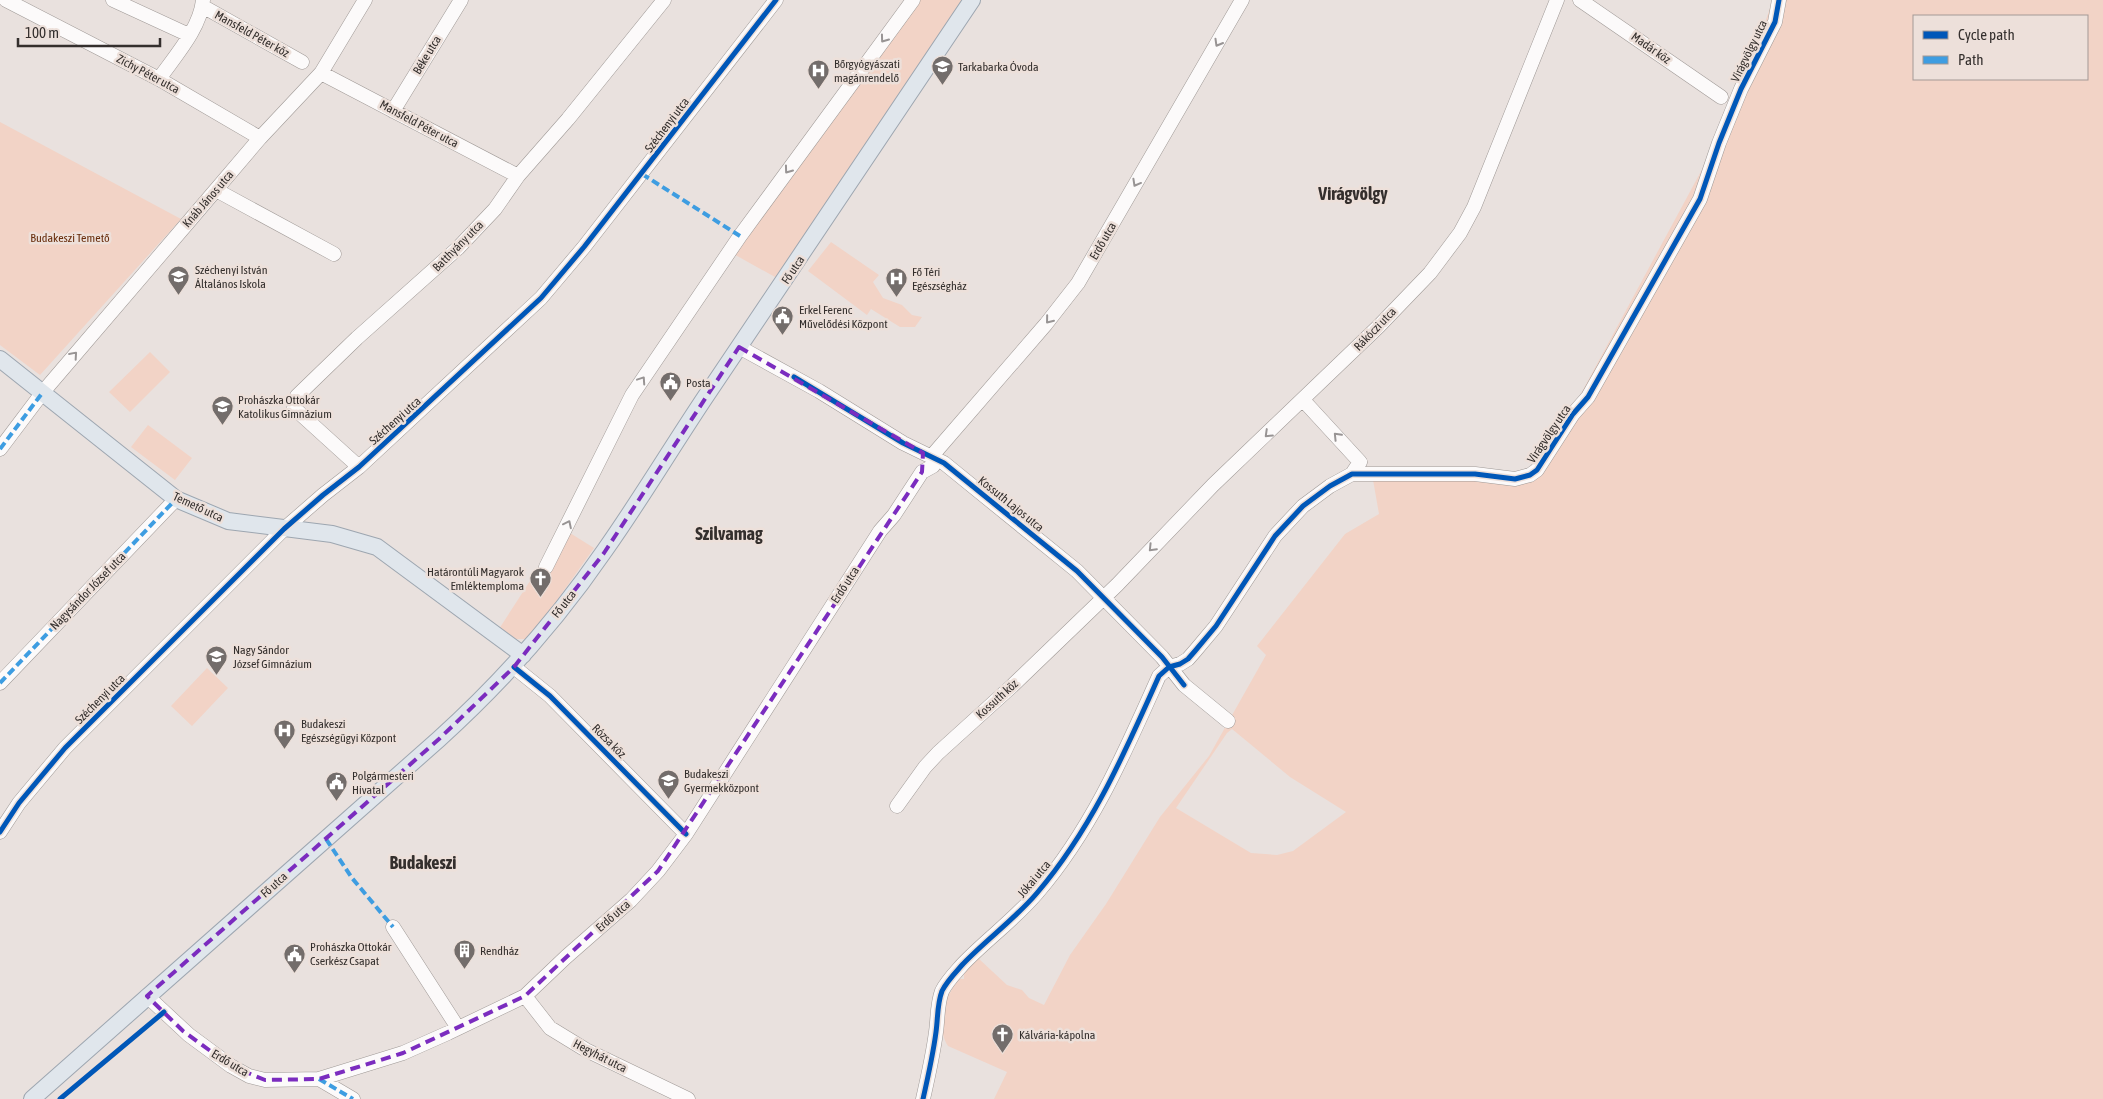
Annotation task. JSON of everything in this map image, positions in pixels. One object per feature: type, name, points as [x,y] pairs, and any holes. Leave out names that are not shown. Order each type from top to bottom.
[{"type":"main road","name":"Fő utca","points":[[32,1099],[434,744],[477,705],[518,661],[604,553],[739,347],[972,0]]},
{"type":"main road","name":"Temető utca","points":[[0,360],[43,392],[176,499],[228,521],[332,534],[377,547],[518,661]]},
{"type":"street","name":"Zichy Péter utca","points":[[6,0],[159,79],[260,138]]},
{"type":"street","points":[[113,0],[145,7],[189,35]]},
{"type":"street","name":"Knáb János utca","points":[[0,448],[43,392],[260,138],[321,73],[365,0]]},
{"type":"street","name":"Béke utca","points":[[393,111],[461,0]]},
{"type":"street","name":"Batthyány utca","points":[[359,467],[294,408],[297,396],[357,338],[458,248],[495,209],[518,176],[568,119],[664,0]]},
{"type":"street","name":"Széchenyi utca","points":[[0,832],[19,803],[65,748],[284,529],[359,467],[541,298],[590,240],[776,0]]},
{"type":"street","points":[[546,568],[632,395],[740,236],[913,0]]},
{"type":"street","name":"Erdő utca","points":[[147,996],[189,1035],[231,1066],[249,1076],[265,1080],[319,1079],[403,1053],[524,996],[631,900],[658,871],[686,834],[880,532],[894,515],[922,472],[920,461],[930,456],[1046,324],[1078,283],[1242,0]]},
{"type":"street","name":"Rákóczi utca","points":[[1103,596],[1430,273],[1460,233],[1474,206],[1557,0]]},
{"type":"street","name":"Madár köz","points":[[1580,0],[1721,97]]},
{"type":"street","name":"Virágvölgy utca","points":[[1170,667],[1188,659],[1211,632],[1275,536],[1302,506],[1330,486],[1352,474],[1475,474],[1514,479],[1530,475],[1537,470],[1573,414],[1588,396],[1700,199],[1719,143],[1751,68],[1775,22],[1779,0]]},
{"type":"street","points":[[159,79],[189,35],[202,3]]},
{"type":"street","name":"Mansfeld Péter köz","points":[[202,3],[302,62]]},
{"type":"street","name":"Mansfeld Péter utca","points":[[321,73],[518,176]]},
{"type":"street","points":[[216,190],[334,254]]},
{"type":"street","name":"Kossuth Lajos utca","points":[[739,347],[819,391],[903,443],[944,463],[1054,552],[1103,596],[1162,657],[1184,685],[1228,720]]},
{"type":"street","points":[[1303,400],[1360,462],[1352,474]]},
{"type":"street","name":"Nagysándor József utca","points":[[0,682],[176,499]]},
{"type":"street","name":"Kossuth köz","points":[[897,806],[924,767],[1012,686],[1103,596]]},
{"type":"street","name":"Rózsa köz","points":[[518,661],[686,834]]},
{"type":"street","name":"Jókai utca","points":[[923,1099],[942,990],[953,974],[985,941],[1014,917],[1037,893],[1076,842],[1111,782],[1159,676],[1170,667]]},
{"type":"street","points":[[393,927],[458,1028]]},
{"type":"street","name":"Hegyhát utca","points":[[524,996],[550,1028],[586,1050],[688,1099]]},
{"type":"street","points":[[319,1079],[353,1099]]},
{"type":"highlighted area","points":[[739,347],[923,453],[922,472],[658,871],[525,996],[403,1053],[319,1079],[265,1080],[231,1066],[183,1031],[147,996],[439,739],[514,667],[604,553]]},
{"type":"green space","points":[[913,0],[972,0],[784,282],[730,252]]},
{"type":"green space","points":[[1773,0],[2103,0],[2103,1099],[994,1099],[1007,1072],[948,1046],[942,1026],[947,992],[950,993],[957,979],[964,979],[964,971],[978,958],[1007,985],[1022,990],[1029,998],[1044,1005],[1070,955],[1106,904],[1160,817],[1209,756],[1266,655],[1257,646],[1345,534],[1379,514],[1372,474],[1521,478],[1556,440],[1733,112]],"holes":[[[1232,729],[1290,777],[1346,812],[1293,851],[1277,855],[1251,853],[1176,808],[1227,733]]]},
{"type":"green space","name":"Budakeszi Temető","points":[[0,122],[181,219],[40,375],[0,345]]},
{"type":"green space","points":[[831,242],[879,275],[873,282],[883,298],[902,305],[912,315],[922,317],[915,327],[900,327],[871,309],[867,315],[808,271]]},
{"type":"green space","points":[[150,352],[170,372],[130,412],[109,392]]},
{"type":"green space","points":[[148,425],[192,458],[175,480],[131,447]]},
{"type":"green space","points":[[570,533],[594,548],[536,630],[526,639],[514,639],[499,629],[541,564]]},
{"type":"green space","points":[[207,668],[228,688],[192,726],[171,706]]},
{"type":"marked path","points":[[642,174],[740,236]]},
{"type":"marked path","points":[[0,449],[43,392]]},
{"type":"marked path","points":[[0,683],[176,499]]},
{"type":"marked path","points":[[326,839],[352,878],[393,927]]},
{"type":"marked path","points":[[319,1079],[353,1099]]},
{"type":"cycle path","points":[[0,832],[19,803],[65,748],[284,529],[359,467],[541,298],[584,247],[776,0]]},
{"type":"cycle path","points":[[923,1099],[936,1032],[939,1001],[944,987],[963,964],[1037,893],[1057,868],[1106,789],[1159,676],[1169,667],[1180,664],[1188,659],[1195,651],[1216,626],[1275,536],[1303,506],[1330,486],[1352,474],[1475,474],[1515,479],[1530,475],[1537,470],[1573,414],[1588,397],[1700,199],[1719,143],[1741,89],[1775,22],[1779,0]]},
{"type":"cycle path","points":[[794,377],[903,443],[944,463],[1077,571],[1162,657],[1184,685]]},
{"type":"cycle path","points":[[514,667],[550,696],[686,834]]},
{"type":"cycle path","points":[[60,1099],[164,1012]]},
{"type":"place","name":"Tarkabarka Óvoda","points":[[942,86]]},
{"type":"place","name":"Bőrgyógyászati magánrendelő","points":[[818,90]]},
{"type":"place","name":"Széchenyi István Általános Iskola","points":[[179,296]]},
{"type":"place","name":"Fő Téri Egészségház","points":[[896,298]]},
{"type":"place","name":"Erkel Ferenc Művelődési Központ","points":[[783,336]]},
{"type":"place","name":"Posta","points":[[670,402]]},
{"type":"place","name":"Prohászka Ottokár Katolikus Gimnázium","points":[[222,426]]},
{"type":"place","name":"Határontúli Magyarok Emléktemploma","points":[[540,598]]},
{"type":"place","name":"Nagy Sándor József Gimnázium","points":[[217,676]]},
{"type":"place","name":"Budakeszi Egészségügyi Központ","points":[[285,750]]},
{"type":"place","name":"Budakeszi Gyermekközpont","points":[[668,800]]},
{"type":"place","name":"Polgármesteri Hivatal","points":[[336,802]]},
{"type":"place","name":"Rendház","points":[[464,970]]},
{"type":"place","name":"Prohászka Ottokár Cserkész Csapat","points":[[294,973]]},
{"type":"place","name":"Kálvária-kápolna","points":[[1003,1054]]},
{"type":"district","name":"Virágvölgy","points":[[1353,193]]},
{"type":"district","name":"Szilvamag","points":[[729,533]]},
{"type":"district","name":"Budakeszi","points":[[423,862]]}]
